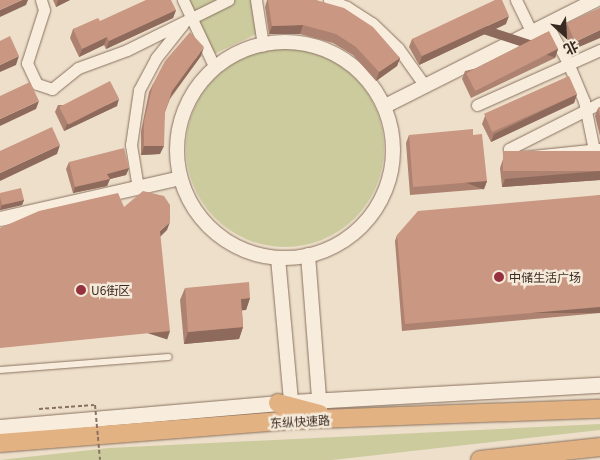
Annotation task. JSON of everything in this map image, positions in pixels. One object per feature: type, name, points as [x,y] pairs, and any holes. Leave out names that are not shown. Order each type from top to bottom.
[{"type":"highway","name":"东纵快速路","points":[[0,443],[289,408],[320,411],[340,419],[600,409]]},
{"type":"highway","points":[[480,460],[600,447]]},
{"type":"main road","points":[[320,411],[600,385]]},
{"type":"main road","points":[[569,410],[600,402]]},
{"type":"main road","points":[[0,427],[289,408]]},
{"type":"street","points":[[42,0],[44,10],[27,63],[37,84],[52,89],[78,68],[127,50],[228,0]]},
{"type":"street","points":[[183,0],[215,68]]},
{"type":"street","points":[[256,0],[263,44]]},
{"type":"street","points":[[328,0],[347,6],[372,23],[398,48],[425,86]]},
{"type":"street","points":[[516,0],[531,31]]},
{"type":"street","points":[[385,106],[596,0]]},
{"type":"street","points":[[138,188],[132,145],[139,90],[156,58],[191,17]]},
{"type":"street","points":[[547,24],[568,63],[584,109],[597,149],[513,158],[509,149],[584,109],[600,103]]},
{"type":"street","points":[[281,41],[313,44],[343,58],[368,78],[385,106],[393,137],[392,168],[382,199],[357,230],[338,244],[308,256],[278,258],[251,253],[220,236],[206,225],[190,203],[180,178],[176,146],[182,114],[197,85],[215,68],[249,47],[263,44],[281,41]]},
{"type":"street","points":[[476,105],[600,50]]},
{"type":"street","points":[[0,219],[180,178]]},
{"type":"street","points":[[308,256],[320,411]]},
{"type":"street","points":[[278,258],[289,408]]},
{"type":"lane","points":[[0,370],[168,357]]},
{"type":"path","points":[[40,409],[104,404]]},
{"type":"path","points":[[95,405],[100,460]]},
{"type":"green space","points":[[187,0],[254,0],[263,31],[214,54]]},
{"type":"green space","points":[[275,49],[295,49],[323,56],[348,71],[362,85],[377,110],[384,138],[384,158],[377,186],[362,211],[348,225],[323,240],[314,243],[295,247],[275,247],[247,240],[222,225],[208,211],[193,186],[190,177],[186,158],[186,138],[193,110],[208,85],[222,71],[247,56],[256,53]]},
{"type":"green space","points":[[600,424],[600,430],[332,460],[0,460],[109,448]]},
{"type":"building","points":[[0,0],[22,0],[0,10]]},
{"type":"building","points":[[146,0],[171,0],[176,10],[109,41],[107,37],[82,49],[73,29],[98,18],[100,21]]},
{"type":"building","points":[[268,0],[316,0],[344,8],[373,27],[400,58],[379,72],[356,47],[336,34],[303,25],[272,26]]},
{"type":"building","points":[[495,0],[502,0],[509,16],[422,56],[412,39]]},
{"type":"building","points":[[600,8],[600,30],[575,42],[567,23]]},
{"type":"building","points":[[549,31],[558,49],[475,91],[466,73]]},
{"type":"building","points":[[190,32],[204,47],[172,91],[165,112],[164,146],[144,146],[144,122],[153,84],[165,61]]},
{"type":"building","points":[[10,36],[19,56],[0,65],[0,41]]},
{"type":"building","points":[[569,76],[577,94],[492,132],[484,114]]},
{"type":"building","points":[[110,81],[119,99],[68,125],[59,107]]},
{"type":"building","points":[[30,82],[39,101],[0,119],[0,96]]},
{"type":"building","points":[[52,127],[60,145],[0,173],[0,151]]},
{"type":"building","points":[[473,129],[473,135],[482,134],[487,181],[413,187],[409,135]]},
{"type":"building","points":[[124,148],[129,168],[107,174],[110,179],[75,187],[69,162]]},
{"type":"building","points":[[503,151],[600,151],[600,171],[503,171]]},
{"type":"building","points":[[21,188],[24,200],[2,205],[0,193]]},
{"type":"building","name":"U6街区","points":[[143,191],[164,196],[170,205],[170,222],[160,231],[170,331],[0,348],[0,228],[39,211],[118,193],[124,207]]},
{"type":"building","name":"中储生活广场","points":[[600,195],[600,307],[405,324],[397,235],[418,211]]},
{"type":"building","points":[[249,282],[250,298],[241,299],[243,327],[188,332],[185,288]]},
{"type":"place","name":"中储生活广场","points":[[499,277]]},
{"type":"place","name":"U6街区","points":[[81,290]]}]
